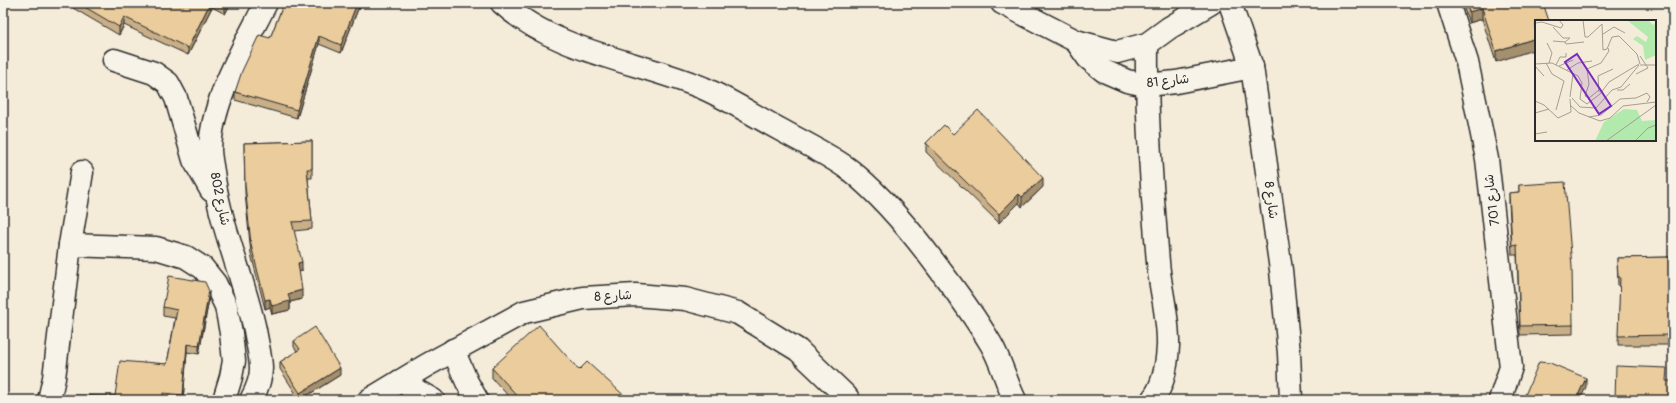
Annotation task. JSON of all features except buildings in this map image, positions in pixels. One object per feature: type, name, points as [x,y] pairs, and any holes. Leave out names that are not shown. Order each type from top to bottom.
[{"type":"street","name":"شارع 802","points":[[251,400],[257,390],[261,370],[259,350],[249,304],[218,203],[210,150],[214,121],[225,90],[241,53],[266,3]]},
{"type":"street","points":[[502,3],[512,13],[536,28],[570,43],[622,62],[703,88],[818,150],[850,170],[873,191],[916,238],[966,304],[992,345],[1015,400]]},
{"type":"street","name":"شارع 81","points":[[1002,3],[1076,41],[1117,52],[1147,44],[1169,28],[1211,3]]},
{"type":"street","name":"شارع 8","points":[[1230,3],[1252,67],[1281,270],[1289,353],[1291,400]]},
{"type":"street","name":"شارع 701","points":[[1448,3],[1467,62],[1487,159],[1511,367],[1500,400]]},
{"type":"street","name":"شارع 81","points":[[1076,41],[1088,58],[1104,71],[1127,81],[1146,85],[1176,82],[1252,67]]},
{"type":"street","points":[[1147,44],[1146,85],[1149,154],[1158,263],[1164,299],[1168,345],[1166,368],[1157,394],[1152,400]]},
{"type":"street","points":[[114,60],[154,73],[168,82],[176,98],[194,160],[218,203]]},
{"type":"street","points":[[49,400],[54,378],[70,245],[82,172]]},
{"type":"street","points":[[70,245],[156,248],[186,257],[202,268],[215,283],[226,306],[231,332],[234,361],[224,400]]},
{"type":"street","name":"شارع 8","points":[[369,400],[454,350],[524,312],[583,298],[636,295],[685,299],[738,313],[798,350],[849,400]]},
{"type":"street","points":[[454,350],[467,382],[477,400]]},
{"type":"street","points":[[400,381],[433,400]]}]
